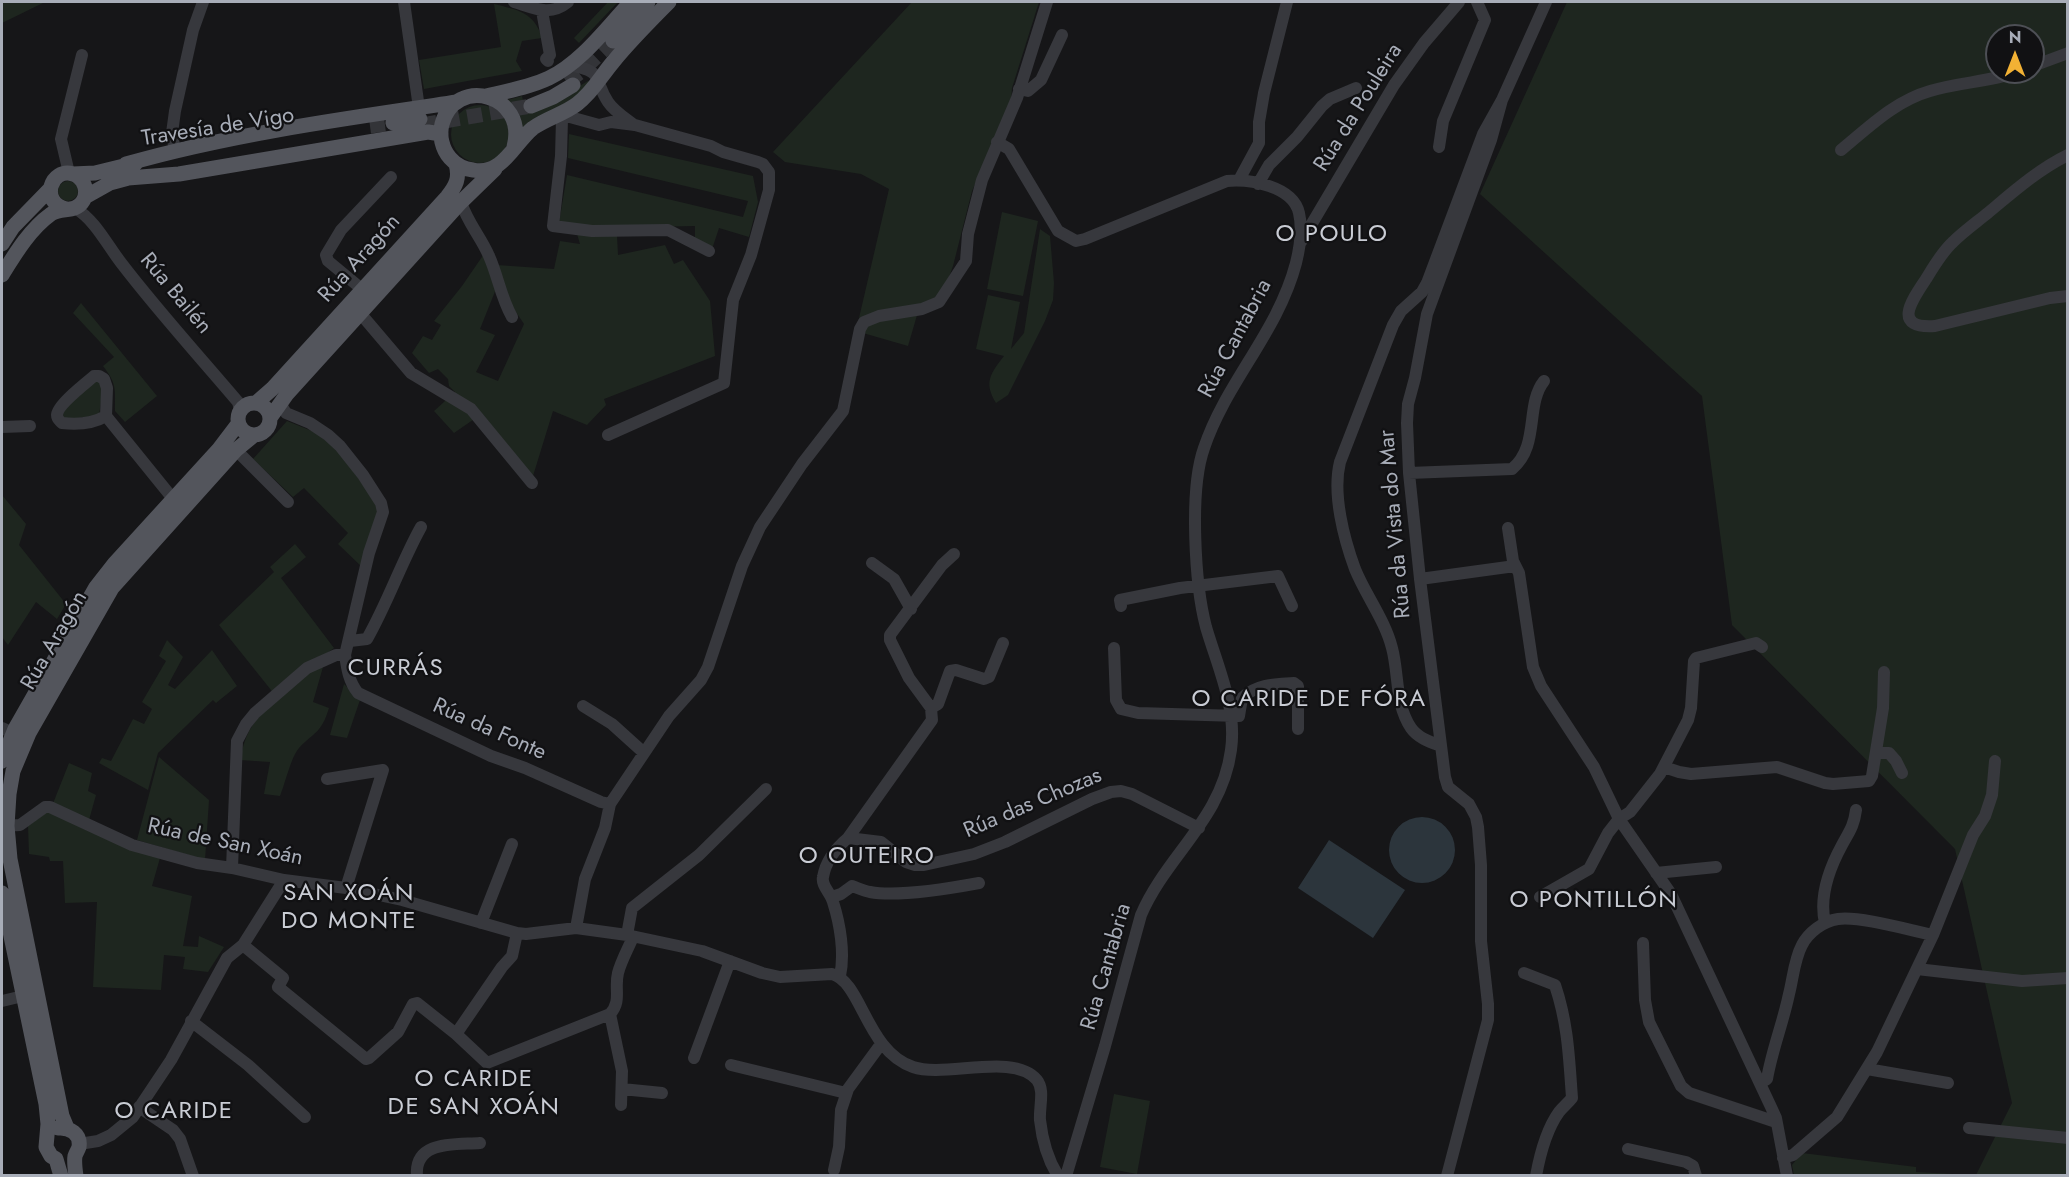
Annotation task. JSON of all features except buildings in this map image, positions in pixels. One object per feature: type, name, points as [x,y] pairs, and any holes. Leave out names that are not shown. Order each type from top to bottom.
[{"type":"main road","points":[[486,96],[551,77],[569,65],[632,2]]},
{"type":"main road","points":[[648,2],[615,44],[658,2]]},
{"type":"main road","points":[[457,102],[445,116],[441,134],[445,151],[456,164],[466,169],[489,170],[508,158],[514,147],[534,127],[576,105],[669,2]]},
{"type":"main road","points":[[529,103],[570,83]]},
{"type":"main road","points":[[394,126],[476,95],[486,96],[497,100],[513,116],[516,127],[514,147]]},
{"type":"main road","points":[[127,171],[178,150],[420,117]]},
{"type":"main road","name":"Travesía de Vigo","points":[[71,174],[127,171],[180,158],[371,130]]},
{"type":"main road","points":[[127,171],[179,174],[428,132],[441,134]]},
{"type":"main road","name":"Rúa Aragón","points":[[256,403],[272,389],[453,190],[458,177],[456,164]]},
{"type":"main road","name":"Rúa Aragón","points":[[270,418],[280,403],[360,313],[461,202],[499,165]]},
{"type":"main road","name":"Travesía de Vigo","points":[[2,275],[43,220],[75,205],[127,171]]},
{"type":"main road","points":[[5,234],[50,189],[54,179],[71,174],[82,180],[85,186],[75,205],[60,208],[52,200],[50,189]]},
{"type":"main road","points":[[256,403],[264,406],[270,418],[268,429],[253,436],[244,432],[239,417],[247,404],[256,403]]},
{"type":"main road","name":"Rúa Aragón","points":[[2,761],[7,730],[96,587],[114,564],[219,449],[239,417]]},
{"type":"main road","name":"Rúa Aragón","points":[[77,1150],[76,1134],[67,1128],[62,1116],[4,826],[11,780],[21,749],[106,598],[125,573],[236,450],[253,436]]},
{"type":"main road","points":[[2,893],[4,921],[24,996],[46,1104],[48,1137],[46,1147],[51,1156],[66,1160],[77,1150]]},
{"type":"main road","points":[[48,1137],[56,1129],[67,1128]]},
{"type":"main road","points":[[76,1176],[77,1150]]},
{"type":"main road","points":[[56,1159],[61,1176]]},
{"type":"street","points":[[178,150],[175,148],[172,134],[174,122],[193,30],[203,2]]},
{"type":"street","points":[[404,2],[420,117]]},
{"type":"street","points":[[514,2],[542,11],[560,9],[568,2]]},
{"type":"street","points":[[576,928],[585,879],[605,828],[610,804],[669,716],[701,680],[708,667],[742,566],[766,515],[843,411],[860,329],[864,322],[879,316],[922,309],[939,302],[966,261],[968,234],[975,205],[1019,89],[1047,2]]},
{"type":"street","points":[[1239,180],[1259,143],[1259,122],[1264,93],[1287,2]]},
{"type":"street","name":"Rúa da Pouleira","points":[[1301,242],[1394,85],[1424,43],[1459,2]]},
{"type":"street","points":[[1438,147],[1443,121],[1485,20],[1477,2]]},
{"type":"street","points":[[1502,100],[1546,2]]},
{"type":"street","points":[[542,11],[550,55],[547,60]]},
{"type":"street","points":[[1019,89],[1028,91],[1041,80],[1062,35]]},
{"type":"street","points":[[2045,61],[2067,53]]},
{"type":"street","points":[[71,174],[61,139],[82,55]]},
{"type":"street","points":[[569,65],[584,68],[593,73],[600,81],[610,105],[635,125]]},
{"type":"street","points":[[1841,150],[1884,114],[1904,101],[1930,91],[1985,81]]},
{"type":"street","points":[[1258,184],[1269,165],[1297,138],[1322,106],[1330,99],[1356,88]]},
{"type":"street","name":"Rúa da Vista do Mar","points":[[1447,1176],[1489,1012],[1480,941],[1481,865],[1478,827],[1469,804],[1448,787],[1408,473],[1407,423],[1408,404],[1424,325],[1491,140],[1502,100]]},
{"type":"street","name":"Rúa da Vista do Mar","points":[[1441,746],[1416,734],[1406,719],[1397,681],[1393,649],[1355,569],[1337,494],[1336,478],[1340,462],[1393,325],[1407,303],[1422,292],[1427,283],[1483,134],[1502,100]]},
{"type":"street","points":[[559,114],[598,125],[611,122],[635,125],[711,146],[763,164],[771,179],[751,255],[733,300],[724,383],[608,435]]},
{"type":"street","points":[[559,114],[562,119],[561,156],[553,225],[592,231],[668,230],[709,251]]},
{"type":"street","name":"Rúa Cantabria","points":[[997,142],[1009,149],[1058,231],[1076,241],[1204,189],[1227,181],[1239,180],[1281,191],[1290,197],[1299,213],[1301,242],[1291,282],[1273,323],[1226,401],[1210,432],[1200,459],[1196,493],[1199,585],[1205,621],[1232,716],[1233,736],[1228,767],[1224,781],[1199,828],[1153,893],[1139,922],[1106,1046],[1066,1176]]},
{"type":"street","points":[[2067,155],[2021,185],[1952,242],[1910,302],[1908,315],[1910,321],[1917,325],[1935,326],[2050,298],[2067,296]]},
{"type":"street","points":[[363,290],[328,261],[326,255],[341,230],[391,177]]},
{"type":"street","points":[[461,202],[465,215],[489,256],[503,302],[512,317]]},
{"type":"street","name":"Rúa Bailén","points":[[75,205],[238,402],[239,417]]},
{"type":"street","points":[[1407,303],[1432,300]]},
{"type":"street","points":[[360,313],[411,373],[471,410],[532,483]]},
{"type":"street","points":[[106,416],[95,423],[69,424],[62,423],[57,414],[62,405],[94,376],[104,379],[107,383],[106,416],[174,500]]},
{"type":"street","points":[[1408,473],[1512,469],[1520,460],[1531,438],[1537,395],[1544,381]]},
{"type":"street","points":[[232,868],[237,741],[255,713],[307,668],[336,655],[345,655],[369,553],[383,512],[381,503],[363,475],[340,446],[310,423],[289,415],[280,403]]},
{"type":"street","points":[[2,427],[30,426]]},
{"type":"street","points":[[236,450],[288,502]]},
{"type":"street","points":[[350,641],[367,639],[384,609],[407,552],[421,527]]},
{"type":"street","points":[[1508,528],[1510,549],[1518,573],[1533,667],[1540,686],[1594,767],[1619,819],[1671,894],[1760,1083],[1776,1122],[1787,1176]]},
{"type":"street","points":[[954,554],[942,565],[891,635],[891,645],[909,678],[931,708],[932,720],[848,838],[832,854],[823,876],[823,883],[832,897],[841,943],[840,976],[848,983],[870,1028],[881,1044],[896,1058],[927,1071],[998,1067],[1015,1068],[1028,1072],[1037,1080],[1041,1088],[1040,1121],[1050,1161],[1058,1176]]},
{"type":"street","points":[[872,563],[894,579],[911,609]]},
{"type":"street","points":[[1420,579],[1515,566]]},
{"type":"street","points":[[1121,606],[1120,600],[1199,585],[1278,576],[1292,606]]},
{"type":"street","points":[[931,708],[938,704],[950,671],[956,669],[984,679],[989,677],[1003,643]]},
{"type":"street","points":[[1540,897],[1589,869],[1608,833],[1619,819],[1630,812],[1664,767],[1688,720],[1696,658],[1756,643],[1762,647]]},
{"type":"street","points":[[1114,648],[1116,700],[1121,709],[1138,712],[1239,716],[1242,698],[1252,690],[1263,686],[1294,683],[1298,686],[1298,729]]},
{"type":"street","name":"Rúa da Fonte","points":[[345,655],[347,670],[358,693],[491,756],[610,804]]},
{"type":"street","points":[[1664,767],[1691,774],[1777,767],[1825,783],[1869,781],[1872,776],[1883,708],[1884,672]]},
{"type":"street","points":[[583,706],[612,724],[643,753]]},
{"type":"street","points":[[1876,753],[1889,753],[1902,773]]},
{"type":"street","points":[[1783,1158],[1793,1155],[1837,1116],[1877,1052],[1933,935],[1973,835],[1985,816],[1992,795],[1995,761]]},
{"type":"street","points":[[327,779],[383,770],[346,888]]},
{"type":"street","points":[[243,945],[283,978],[278,987],[366,1059],[398,1032],[412,1004],[417,1004],[456,1034],[487,1063],[610,1014],[616,1008],[618,1000],[616,981],[630,936],[632,908],[699,855],[766,789]]},
{"type":"street","name":"Rúa das Chozas","points":[[848,838],[885,843],[906,862],[924,865],[974,854],[1005,842],[1092,799],[1121,791],[1132,794],[1199,828]]},
{"type":"street","name":"Rúa de San Xoán","points":[[4,826],[21,825],[45,807],[50,807],[132,845],[197,863],[232,868],[284,880],[346,888],[402,900],[517,933],[576,928],[630,936],[702,951],[762,973],[780,977],[832,974],[840,976]]},
{"type":"street","points":[[1825,923],[1824,894],[1841,846],[1854,824],[1856,810]]},
{"type":"street","points":[[481,923],[512,844]]},
{"type":"street","points":[[1656,873],[1716,867]]},
{"type":"street","points":[[77,1150],[111,1135],[133,1117],[171,1060],[227,958],[243,945],[284,880]]},
{"type":"street","points":[[832,897],[852,886],[869,892],[892,893],[979,883]]},
{"type":"street","points":[[1760,1083],[1767,1079],[1771,1056],[1802,944],[1812,933],[1825,923],[1838,919],[1853,919],[1933,935]]},
{"type":"street","points":[[456,1034],[512,956],[517,933]]},
{"type":"street","points":[[1643,943],[1645,1000],[1650,1022],[1681,1086],[1689,1093],[1776,1122]]},
{"type":"street","points":[[694,1058],[729,961]]},
{"type":"street","points":[[1917,969],[2022,981],[2067,978]]},
{"type":"street","points":[[1524,973],[1554,985],[1563,1010],[1567,1032],[1572,1098],[1559,1112],[1550,1128],[1541,1152],[1536,1176]]},
{"type":"street","points":[[2,1001],[24,996]]},
{"type":"street","points":[[610,1014],[622,1071],[621,1105]]},
{"type":"street","points":[[191,1021],[248,1065],[305,1117]]},
{"type":"street","points":[[834,1170],[840,1147],[841,1110],[846,1093],[881,1044]]},
{"type":"street","points":[[731,1065],[846,1093]]},
{"type":"street","points":[[1867,1069],[1948,1083]]},
{"type":"street","points":[[622,1089],[662,1093]]},
{"type":"street","points":[[139,1107],[173,1130],[180,1138],[193,1176]]},
{"type":"street","points":[[1969,1128],[2067,1138]]},
{"type":"street","points":[[417,1176],[416,1162],[430,1149],[480,1143]]},
{"type":"street","points":[[1628,1149],[1686,1162],[1693,1166],[1696,1176]]},
{"type":"shaded area","points":[[2,2],[45,2],[2,23]]},
{"type":"shaded area","points":[[608,2],[618,2],[579,43],[574,38]]},
{"type":"shaded area","points":[[912,2],[1039,2],[1012,88],[1011,102],[972,191],[953,266],[943,294],[920,305],[908,346],[856,331],[889,189],[861,174],[785,162],[773,152]]},
{"type":"shaded area","points":[[1567,2],[2067,2],[2067,1175],[1976,1175],[2012,1103],[1955,849],[1732,625],[1702,396],[1480,194]]},
{"type":"shaded area","points":[[494,4],[530,17],[539,29],[542,38],[522,41],[516,61],[522,71],[424,89],[419,60],[501,47]]},
{"type":"shaded area","points":[[590,82],[576,96],[523,130],[517,113],[507,100],[522,96],[525,110]]},
{"type":"shaded area","points":[[480,105],[496,110],[504,118],[509,134],[504,150],[496,158],[480,163],[464,158],[456,150],[451,134],[456,118],[464,110]]},
{"type":"shaded area","points":[[569,134],[753,176],[758,202],[749,237],[719,228],[712,249],[695,242],[695,226],[593,228],[559,223],[567,175],[743,217],[748,201],[568,158]]},
{"type":"shaded area","points":[[68,181],[75,184],[78,191],[75,198],[68,201],[61,198],[58,191],[61,184]]},
{"type":"shaded area","points":[[1002,212],[1038,221],[1023,296],[987,289]]},
{"type":"shaded area","points":[[1040,229],[1050,236],[1053,300],[1008,395],[996,403],[989,383],[992,373],[1004,356],[976,349],[988,295],[1020,302],[1011,349],[1024,333]]},
{"type":"shaded area","points":[[577,234],[617,236],[618,255],[665,245],[674,264],[683,260],[710,301],[715,356],[604,399],[606,405],[587,425],[553,411],[533,476],[480,415],[454,433],[434,411],[455,392],[449,386],[448,379],[438,369],[429,373],[412,353],[423,336],[432,340],[441,325],[434,321],[484,254],[496,289],[480,329],[495,335],[476,372],[498,381],[524,324],[510,303],[497,265],[554,269],[560,241],[580,244]]},
{"type":"shaded area","points":[[81,303],[157,396],[125,422],[115,411],[114,387],[103,366],[114,357],[73,313]]},
{"type":"shaded area","points":[[93,381],[99,381],[103,386],[99,416],[65,419],[62,414],[63,409]]},
{"type":"shaded area","points":[[287,421],[317,433],[336,448],[378,505],[379,512],[362,567],[338,544],[348,533],[304,488],[293,497],[253,459]]},
{"type":"shaded area","points":[[2,495],[26,524],[19,545],[66,604],[57,619],[36,602],[8,645],[2,637]]},
{"type":"shaded area","points":[[295,544],[306,557],[281,578],[334,648],[327,653],[313,702],[329,708],[320,728],[296,752],[280,796],[264,794],[270,762],[240,760],[252,726],[276,700],[271,690],[219,625],[274,572],[270,567]]},
{"type":"shaded area","points":[[167,640],[183,657],[168,685],[175,689],[212,650],[237,686],[216,703],[213,700],[158,753],[148,790],[99,763],[102,758],[111,761],[133,719],[144,724],[152,709],[142,702],[166,661],[159,656]]},
{"type":"shaded area","points":[[344,684],[360,700],[347,738],[330,735]]},
{"type":"shaded area","points":[[159,757],[209,800],[205,860],[137,840]]},
{"type":"shaded area","points":[[69,763],[92,773],[88,791],[96,795],[89,820],[52,806]]},
{"type":"shaded area","points":[[48,811],[160,858],[152,886],[192,896],[183,946],[198,947],[199,936],[224,947],[208,972],[183,969],[185,957],[164,955],[161,990],[93,987],[97,902],[65,903],[63,861],[50,861],[49,857],[29,854],[28,826]]},
{"type":"shaded area","points":[[1415,817],[1429,817],[1441,822],[1450,831],[1455,850],[1453,863],[1446,874],[1429,883],[1415,883],[1403,878],[1394,869],[1389,857],[1389,843],[1394,831],[1403,822]]},
{"type":"shaded area","points":[[1329,840],[1405,890],[1373,938],[1298,888]]},
{"type":"shaded area","points":[[1114,1094],[1150,1101],[1137,1174],[1100,1167]]},
{"type":"shaded area","points":[[1802,1153],[1916,1167],[1916,1172],[1971,1175],[1794,1175],[1792,1165]]},
{"type":"tunnel","points":[[567,82],[613,41]]},
{"type":"tunnel","points":[[422,125],[531,106]]},
{"type":"tunnel","points":[[370,126],[393,123]]},
{"type":"district","name":"O POULO","points":[[1332,235]]},
{"type":"district","name":"CURRÁS","points":[[396,669]]},
{"type":"district","name":"O CARIDE DE FÓRA","points":[[1309,700]]},
{"type":"district","name":"O OUTEIRO","points":[[867,857]]},
{"type":"district","name":"O PONTILLÓN","points":[[1594,901]]},
{"type":"district","name":"SAN XOÁN DO MONTE","points":[[349,908]]},
{"type":"district","name":"O CARIDE DE SAN XOÁN","points":[[474,1094]]},
{"type":"district","name":"O CARIDE","points":[[174,1112]]}]
